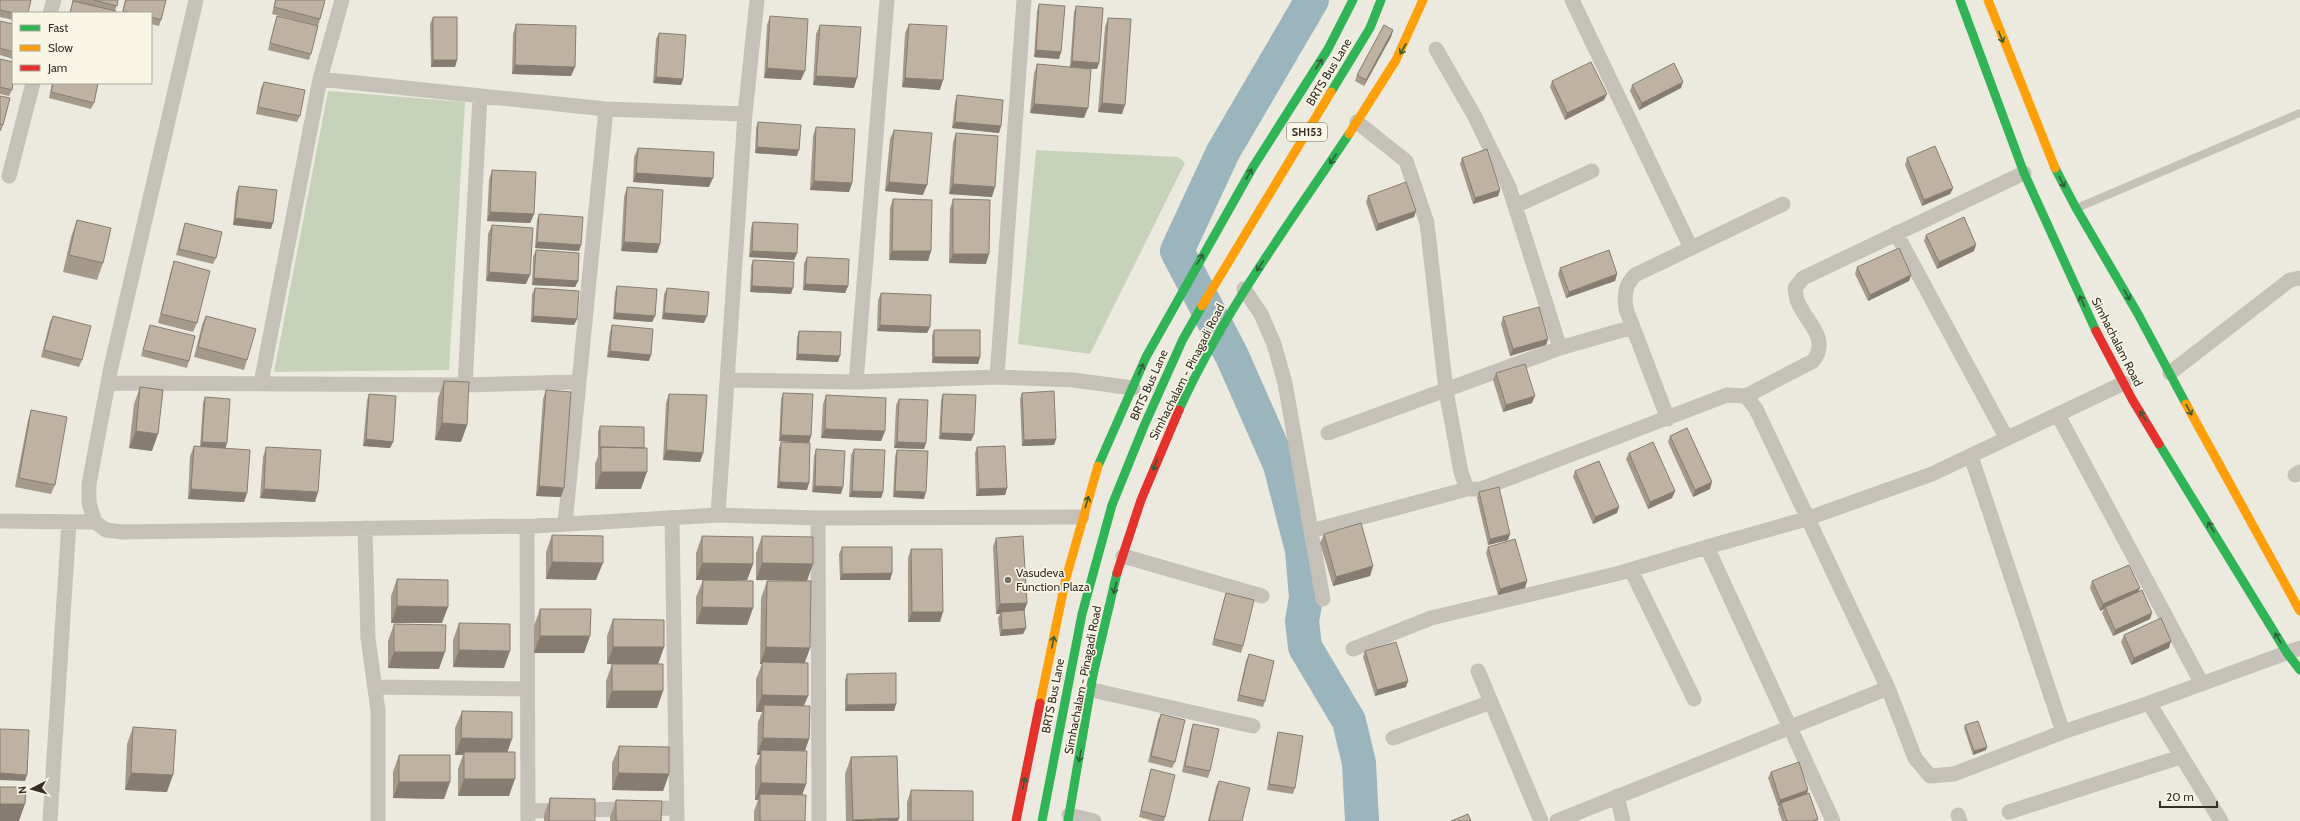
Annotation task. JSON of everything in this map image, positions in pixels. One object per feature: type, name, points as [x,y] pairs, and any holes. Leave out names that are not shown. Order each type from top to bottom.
[{"type":"main road","points":[[1016,821],[1066,578],[1096,471],[1133,388],[1181,293],[1253,167],[1328,50],[1353,0]]},
{"type":"main road","name":"BRTS Bus Lane","points":[[1042,821],[1079,628],[1112,505],[1159,389],[1183,339],[1227,261],[1370,28],[1381,0]]},
{"type":"main road","name":"Simhachalam - Pinagadi Road","points":[[1069,818],[1106,619],[1129,534],[1164,440],[1188,391],[1244,289],[1390,71],[1412,32],[1423,0]]},
{"type":"main road","name":"Simhachalam Road","points":[[1960,0],[2027,171],[2092,323],[2124,383],[2294,650],[2300,670]]},
{"type":"main road","points":[[1988,0],[2047,162],[2076,208],[2138,314],[2228,484],[2300,611]]},
{"type":"street","points":[[50,12],[54,0]]},
{"type":"street","points":[[196,0],[111,367],[110,384],[89,484],[89,504],[95,522],[106,530],[123,532],[527,526],[672,519],[718,515],[818,518],[1082,517]]},
{"type":"street","points":[[261,383],[320,78],[342,0]]},
{"type":"street","points":[[718,515],[745,114],[757,0]]},
{"type":"street","points":[[856,382],[887,0]]},
{"type":"street","points":[[996,377],[1024,0]]},
{"type":"street","points":[[1572,0],[1691,248]]},
{"type":"street","points":[[1436,49],[1474,115],[1509,188],[1560,348]]},
{"type":"street","points":[[320,78],[606,109],[745,114]]},
{"type":"street","points":[[9,176],[33,84]]},
{"type":"street","points":[[465,385],[480,96]]},
{"type":"street","points":[[565,524],[606,109]]},
{"type":"street","points":[[1357,122],[1406,161],[1427,223],[1446,391],[1461,472],[1467,489]]},
{"type":"street","points":[[1515,206],[1592,171]]},
{"type":"street","points":[[1312,531],[1467,489],[1481,489],[1639,428],[1668,419],[1727,395],[1746,396],[1813,361],[1819,354],[1820,343],[1816,333],[1797,301],[1795,288],[1803,278],[2027,171]]},
{"type":"street","points":[[1668,419],[1626,309],[1624,295],[1628,282],[1635,275],[1783,204]]},
{"type":"street","points":[[1896,233],[2007,439]]},
{"type":"street","points":[[2170,373],[2290,280],[2300,278]]},
{"type":"street","points":[[1244,289],[1261,314],[1274,344],[1285,383],[1323,599]]},
{"type":"street","points":[[1328,433],[1560,348],[1633,327]]},
{"type":"street","points":[[727,380],[856,382],[996,377],[1073,380],[1133,388]]},
{"type":"street","points":[[110,384],[261,383],[465,385],[578,382]]},
{"type":"street","points":[[1353,649],[1431,618],[1631,570],[1806,518],[1932,474],[2124,383]]},
{"type":"street","points":[[1746,396],[1756,409],[1806,518],[1888,688],[1915,758],[1930,776],[1954,774],[2063,732],[2149,703],[2294,650]]},
{"type":"street","points":[[2058,415],[2202,684]]},
{"type":"street","points":[[1971,456],[2063,732]]},
{"type":"street","points":[[818,518],[819,821]]},
{"type":"street","points":[[527,526],[528,816],[677,815],[672,519]]},
{"type":"street","points":[[0,521],[95,522]]},
{"type":"street","points":[[50,821],[69,522]]},
{"type":"street","points":[[365,528],[368,638],[378,711],[378,821]]},
{"type":"street","points":[[1707,547],[1833,821]]},
{"type":"street","points":[[1123,556],[1262,596]]},
{"type":"street","points":[[1631,570],[1694,699]]},
{"type":"street","points":[[1478,671],[1541,821]]},
{"type":"street","points":[[375,687],[527,689]]},
{"type":"street","points":[[1557,821],[1617,796],[1790,729],[1888,688]]},
{"type":"street","points":[[1092,690],[1253,726]]},
{"type":"street","points":[[1394,738],[1491,702]]},
{"type":"street","points":[[2149,703],[2180,757],[2221,821]]},
{"type":"street","points":[[2009,812],[2180,757]]},
{"type":"street","points":[[1617,796],[1623,821]]},
{"type":"street","points":[[1069,818],[1094,821]]},
{"type":"lane","points":[[2076,208],[2300,113]]},
{"type":"green space","points":[[328,91],[465,102],[449,370],[274,372]]},
{"type":"green space","points":[[1036,150],[1178,157],[1185,163],[1090,354],[1018,344]]},
{"type":"building","points":[[0,0],[31,0],[28,12],[12,13],[0,10]]},
{"type":"building","points":[[94,0],[118,0],[117,6]]},
{"type":"building","points":[[126,0],[166,0],[161,20],[152,17],[152,12],[123,11]]},
{"type":"building","points":[[276,0],[325,0],[320,19],[274,7]]},
{"type":"building","points":[[73,1],[116,11],[116,12],[70,12]]},
{"type":"building","points":[[1039,4],[1065,6],[1061,52],[1036,50]]},
{"type":"building","points":[[1076,6],[1103,8],[1099,63],[1072,61]]},
{"type":"building","points":[[277,16],[318,26],[311,54],[270,43]]},
{"type":"building","points":[[770,16],[808,19],[805,71],[767,68]]},
{"type":"building","points":[[433,17],[457,17],[457,60],[433,60]]},
{"type":"building","points":[[1108,18],[1131,19],[1125,105],[1102,103]]},
{"type":"building","points":[[0,21],[12,24],[12,52],[0,48]]},
{"type":"building","points":[[516,24],[576,26],[575,67],[515,65]]},
{"type":"building","points":[[909,24],[947,26],[943,80],[905,78]]},
{"type":"building","points":[[820,25],[861,27],[857,78],[816,76]]},
{"type":"building","points":[[1384,25],[1393,30],[1366,80],[1357,75]]},
{"type":"building","points":[[659,33],[686,35],[683,79],[656,77]]},
{"type":"building","points":[[0,59],[12,62],[13,84],[12,90],[0,87]]},
{"type":"building","points":[[1591,62],[1607,94],[1567,113],[1552,81]]},
{"type":"building","points":[[1674,63],[1683,82],[1642,103],[1632,85]]},
{"type":"building","points":[[1037,64],[1091,69],[1088,108],[1034,104]]},
{"type":"building","points":[[264,82],[305,90],[300,116],[258,107]]},
{"type":"building","points":[[53,84],[98,84],[94,103],[51,92]]},
{"type":"building","points":[[957,95],[1003,100],[1001,126],[955,122]]},
{"type":"building","points":[[0,96],[10,98],[3,125],[0,124]]},
{"type":"building","points":[[758,122],[801,125],[799,150],[757,147]]},
{"type":"building","points":[[816,127],[855,129],[852,183],[814,181]]},
{"type":"building","points":[[894,130],[932,133],[927,185],[889,182]]},
{"type":"building","points":[[956,133],[998,136],[995,187],[953,184]]},
{"type":"building","points":[[1935,146],[1953,188],[1924,200],[1907,158]]},
{"type":"building","points":[[638,148],[714,152],[713,178],[636,173]]},
{"type":"building","points":[[1487,149],[1500,190],[1475,198],[1462,158]]},
{"type":"building","points":[[492,170],[536,172],[534,214],[490,212]]},
{"type":"building","points":[[1406,182],[1416,211],[1378,224],[1368,196]]},
{"type":"building","points":[[239,186],[277,190],[273,223],[235,218]]},
{"type":"building","points":[[627,187],[663,190],[660,244],[624,242]]},
{"type":"building","points":[[893,199],[932,200],[931,251],[892,251]]},
{"type":"building","points":[[953,199],[990,200],[989,254],[953,254]]},
{"type":"building","points":[[539,214],[583,217],[581,245],[537,242]]},
{"type":"building","points":[[1964,217],[1976,245],[1939,262],[1926,235]]},
{"type":"building","points":[[77,220],[111,228],[103,263],[69,255]]},
{"type":"building","points":[[753,222],[798,224],[797,253],[752,251]]},
{"type":"building","points":[[185,223],[222,232],[216,258],[179,249]]},
{"type":"building","points":[[492,225],[533,228],[530,275],[489,272]]},
{"type":"building","points":[[1899,248],[1911,275],[1870,295],[1857,267]]},
{"type":"building","points":[[536,250],[579,253],[578,281],[534,278]]},
{"type":"building","points":[[1609,250],[1617,274],[1569,292],[1560,268]]},
{"type":"building","points":[[807,257],[849,259],[848,286],[805,284]]},
{"type":"building","points":[[753,260],[794,262],[793,288],[752,286]]},
{"type":"building","points":[[174,261],[210,271],[197,323],[161,314]]},
{"type":"building","points":[[617,286],[657,289],[655,316],[615,313]]},
{"type":"building","points":[[535,288],[579,291],[577,319],[533,316]]},
{"type":"building","points":[[667,288],[709,292],[707,316],[664,313]]},
{"type":"building","points":[[881,293],[931,295],[930,327],[880,325]]},
{"type":"building","points":[[1539,307],[1548,339],[1513,349],[1503,317]]},
{"type":"building","points":[[53,316],[91,326],[82,360],[44,350]]},
{"type":"building","points":[[206,316],[256,329],[247,360],[198,347]]},
{"type":"building","points":[[150,325],[195,336],[189,361],[143,350]]},
{"type":"building","points":[[612,325],[653,329],[651,355],[610,351]]},
{"type":"building","points":[[934,330],[980,330],[980,357],[934,357]]},
{"type":"building","points":[[799,331],[841,332],[840,356],[798,354]]},
{"type":"building","points":[[1525,364],[1535,396],[1506,405],[1496,373]]},
{"type":"building","points":[[444,381],[469,382],[467,425],[442,423]]},
{"type":"building","points":[[140,387],[163,390],[158,434],[136,431]]},
{"type":"building","points":[[546,390],[571,392],[564,488],[539,486]]},
{"type":"building","points":[[1054,391],[1056,439],[1024,440],[1022,393]]},
{"type":"building","points":[[783,393],[813,394],[811,436],[781,435]]},
{"type":"building","points":[[369,394],[396,396],[393,442],[366,439]]},
{"type":"building","points":[[669,394],[707,395],[703,453],[666,450]]},
{"type":"building","points":[[943,394],[976,395],[974,434],[941,433]]},
{"type":"building","points":[[826,395],[886,398],[885,431],[825,429]]},
{"type":"building","points":[[205,397],[230,399],[227,443],[202,442]]},
{"type":"building","points":[[899,399],[928,400],[926,443],[897,442]]},
{"type":"building","points":[[31,410],[67,417],[55,485],[19,478]]},
{"type":"building","points":[[600,426],[644,427],[644,448],[601,447],[600,449]]},
{"type":"building","points":[[1687,428],[1712,482],[1695,490],[1670,436]]},
{"type":"building","points":[[781,442],[810,443],[809,483],[779,482]]},
{"type":"building","points":[[1653,442],[1675,491],[1650,502],[1629,453]]},
{"type":"building","points":[[194,446],[250,450],[247,493],[191,489]]},
{"type":"building","points":[[1005,446],[1007,488],[979,489],[977,447]]},
{"type":"building","points":[[266,447],[321,450],[318,492],[264,489]]},
{"type":"building","points":[[601,447],[647,448],[647,472],[601,472]]},
{"type":"building","points":[[816,449],[845,451],[843,487],[815,486]]},
{"type":"building","points":[[854,449],[885,450],[883,492],[852,491]]},
{"type":"building","points":[[897,450],[928,451],[926,492],[895,491]]},
{"type":"building","points":[[1599,461],[1619,507],[1595,517],[1575,471]]},
{"type":"building","points":[[1499,487],[1510,534],[1490,539],[1479,492]]},
{"type":"building","points":[[1361,523],[1373,566],[1336,577],[1324,534]]},
{"type":"building","points":[[552,535],[603,536],[603,563],[552,562]]},
{"type":"building","points":[[702,536],[753,537],[753,564],[702,563]]},
{"type":"building","points":[[762,536],[813,537],[813,564],[762,563]]},
{"type":"building","name":"Vasudeva Function Plaza","points":[[1023,536],[1027,603],[1000,604],[996,538]]},
{"type":"building","points":[[1515,539],[1527,581],[1500,589],[1488,547]]},
{"type":"building","points":[[842,547],[892,547],[892,573],[842,574]]},
{"type":"building","points":[[911,549],[942,549],[943,612],[912,612]]},
{"type":"building","points":[[2129,565],[2140,588],[2103,604],[2092,581]]},
{"type":"building","points":[[397,579],[448,580],[448,607],[397,606]]},
{"type":"building","points":[[703,580],[753,581],[753,608],[702,607]]},
{"type":"building","points":[[767,581],[811,581],[810,648],[766,647]]},
{"type":"building","points":[[2142,590],[2152,613],[2115,630],[2105,607]]},
{"type":"building","points":[[1226,593],[1254,600],[1243,646],[1214,639]]},
{"type":"building","points":[[540,609],[591,609],[590,636],[540,636]]},
{"type":"building","points":[[1024,610],[1026,628],[1002,630],[1001,612]]},
{"type":"building","points":[[2161,618],[2171,641],[2134,658],[2124,635]]},
{"type":"building","points":[[613,619],[664,620],[664,647],[613,647]]},
{"type":"building","points":[[459,623],[510,624],[510,651],[459,650]]},
{"type":"building","points":[[394,624],[446,625],[445,652],[394,652]]},
{"type":"building","points":[[1396,642],[1408,681],[1377,690],[1365,651]]},
{"type":"building","points":[[1249,654],[1274,661],[1265,701],[1239,695]]},
{"type":"building","points":[[762,662],[808,663],[808,696],[762,695]]},
{"type":"building","points":[[612,664],[663,664],[663,691],[612,691]]},
{"type":"building","points":[[896,673],[896,704],[847,705],[847,674]]},
{"type":"building","points":[[764,705],[810,706],[809,739],[763,738]]},
{"type":"building","points":[[462,711],[512,712],[512,739],[461,738]]},
{"type":"building","points":[[1161,714],[1185,720],[1175,762],[1151,756]]},
{"type":"building","points":[[1978,721],[1987,747],[1974,751],[1965,725]]},
{"type":"building","points":[[1193,724],[1219,729],[1210,771],[1185,766]]},
{"type":"building","points":[[133,727],[176,730],[173,775],[131,773]]},
{"type":"building","points":[[0,729],[29,730],[27,775],[0,773]]},
{"type":"building","points":[[1278,732],[1303,736],[1295,788],[1269,784]]},
{"type":"building","points":[[619,746],[669,747],[669,774],[618,773]]},
{"type":"building","points":[[761,750],[807,751],[806,784],[761,783]]},
{"type":"building","points":[[464,752],[515,752],[515,779],[464,779]]},
{"type":"building","points":[[399,755],[450,755],[450,782],[399,782]]},
{"type":"building","points":[[897,756],[899,818],[853,820],[851,757]]},
{"type":"building","points":[[1799,762],[1808,790],[1780,800],[1771,772]]},
{"type":"building","points":[[1151,769],[1175,775],[1165,817],[1141,811]]},
{"type":"building","points":[[1219,781],[1250,788],[1242,821],[1209,821]]},
{"type":"building","points":[[0,787],[26,787],[25,804],[0,804]]},
{"type":"building","points":[[911,790],[973,791],[973,821],[911,821]]},
{"type":"building","points":[[1809,793],[1818,819],[1812,821],[1787,821],[1781,803]]},
{"type":"building","points":[[760,794],[806,795],[805,821],[760,821]]},
{"type":"building","points":[[550,798],[595,799],[595,821],[549,821]]},
{"type":"building","points":[[616,800],[662,801],[661,821],[616,821]]},
{"type":"building","points":[[1468,814],[1471,821],[1451,821]]},
{"type":"waterway","points":[[1312,0],[1223,152],[1177,251],[1232,356],[1280,465],[1302,550],[1306,598],[1302,621],[1305,647],[1349,721],[1359,763],[1362,821]]},
{"type":"traffic: fast","points":[[1098,466],[1146,357],[1253,167],[1328,49],[1353,0]]},
{"type":"traffic: fast","points":[[1331,92],[1370,28],[1381,0]]},
{"type":"traffic: fast","points":[[1960,0],[2024,173],[2096,331]]},
{"type":"traffic: fast","points":[[1179,410],[1197,373],[1237,303],[1258,269],[1349,134]]},
{"type":"traffic: fast","points":[[2055,168],[2076,208],[2138,314],[2186,404]]},
{"type":"traffic: fast","points":[[1042,821],[1082,614],[1112,505],[1144,426],[1183,339],[1202,306]]},
{"type":"traffic: fast","points":[[2159,444],[2287,653],[2300,670]]},
{"type":"traffic: fast","points":[[1068,821],[1093,675],[1117,573]]},
{"type":"traffic: slow","points":[[1349,134],[1396,60],[1423,0]]},
{"type":"traffic: slow","points":[[1988,0],[2055,168]]},
{"type":"traffic: slow","points":[[1202,306],[1331,92]]},
{"type":"traffic: slow","points":[[2186,404],[2300,611]]},
{"type":"traffic: slow","points":[[1040,703],[1066,578],[1098,466]]},
{"type":"traffic: jam","points":[[2096,331],[2132,399],[2159,444]]},
{"type":"traffic: jam","points":[[1117,573],[1141,500],[1179,410]]},
{"type":"traffic: jam","points":[[1016,821],[1040,703]]},
{"type":"place","name":"Vasudeva Function Plaza","points":[[1008,580]]}]
